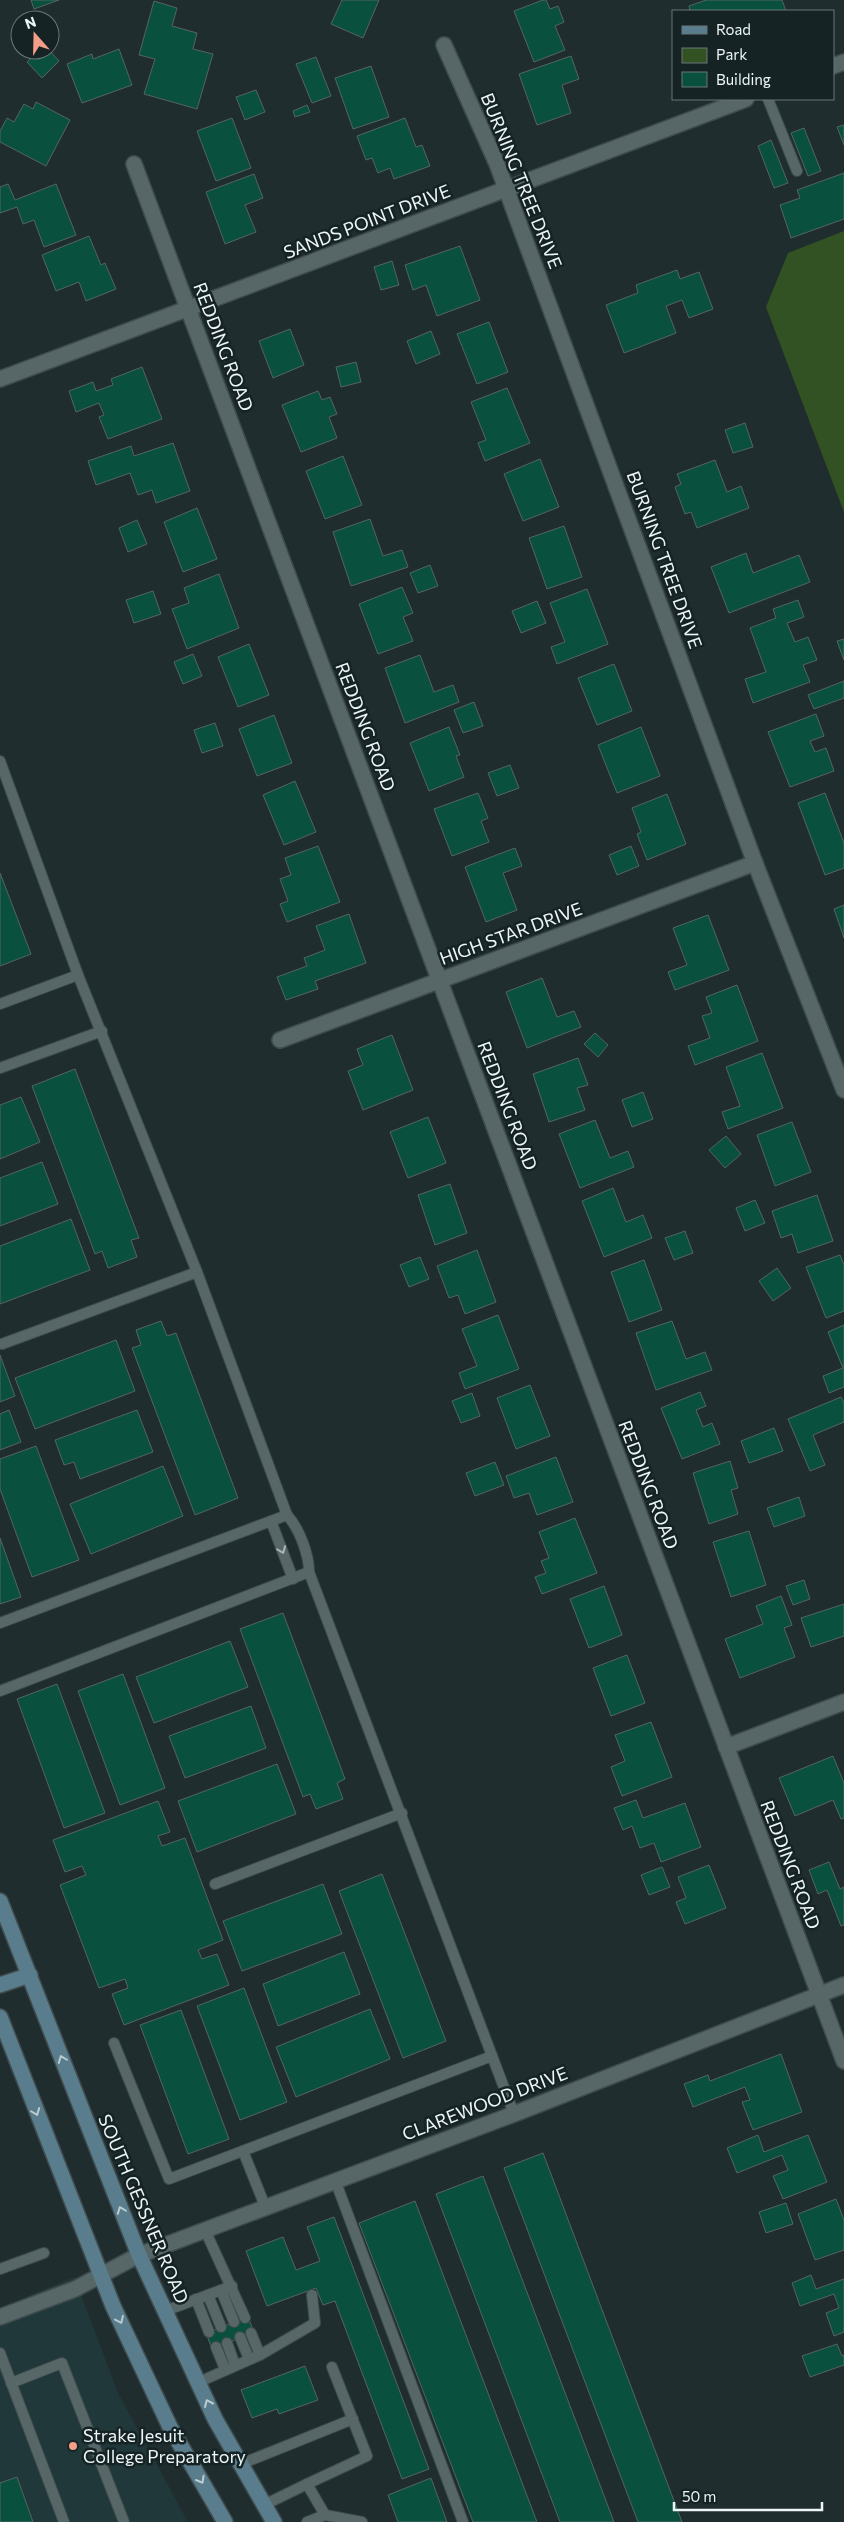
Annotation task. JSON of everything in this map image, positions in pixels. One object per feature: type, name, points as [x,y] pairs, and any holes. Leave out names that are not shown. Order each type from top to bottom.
[{"type":"main road","name":"SOUTH GESSNER ROAD","points":[[0,1901],[139,2255],[216,2419],[274,2522]]},
{"type":"main road","points":[[0,1985],[30,1975]]},
{"type":"main road","points":[[0,2017],[67,2191],[103,2274],[114,2306],[170,2427],[225,2522]]},
{"type":"street","name":"BURNING TREE DRIVE","points":[[444,45],[506,189],[755,863],[844,1090]]},
{"type":"street","name":"SANDS POINT DRIVE","points":[[0,379],[743,100]]},
{"type":"street","name":"REDDING ROAD","points":[[134,164],[844,2061]]},
{"type":"street","name":"HIGH STAR DRIVE","points":[[280,1040],[755,863]]},
{"type":"street","points":[[726,1746],[844,1702]]},
{"type":"street","name":"CLAREWOOD DRIVE","points":[[0,2317],[74,2289],[139,2255],[334,2180],[514,2114],[844,1985]]},
{"type":"lane","points":[[768,100],[797,171]]},
{"type":"lane","points":[[0,760],[78,975],[197,1272],[287,1516],[294,1524],[309,1564],[310,1572],[514,2114]]},
{"type":"lane","points":[[0,1004],[78,975]]},
{"type":"lane","points":[[0,1068],[102,1031]]},
{"type":"lane","points":[[2,1344],[197,1272]]},
{"type":"lane","points":[[0,1623],[287,1516]]},
{"type":"lane","points":[[271,1521],[293,1579]]},
{"type":"lane","points":[[0,1691],[310,1572]]},
{"type":"lane","points":[[215,1884],[402,1813]]},
{"type":"lane","points":[[114,2043],[169,2179],[492,2056]]},
{"type":"lane","points":[[243,2151],[265,2206]]},
{"type":"lane","points":[[334,2180],[463,2522]]},
{"type":"lane","points":[[205,2230],[245,2318]]},
{"type":"lane","points":[[0,2269],[44,2252]]},
{"type":"lane","points":[[165,2311],[232,2286]]},
{"type":"lane","points":[[221,2290],[234,2322]]},
{"type":"lane","points":[[208,2295],[221,2327]]},
{"type":"lane","points":[[199,2382],[225,2368],[260,2355],[315,2323],[312,2295]]},
{"type":"lane","points":[[196,2299],[210,2332]]},
{"type":"lane","points":[[251,2333],[260,2355]]},
{"type":"lane","points":[[240,2338],[249,2359]]},
{"type":"lane","points":[[227,2343],[235,2364]]},
{"type":"lane","points":[[216,2347],[225,2368]]},
{"type":"lane","points":[[0,2353],[64,2522]]},
{"type":"lane","points":[[11,2383],[62,2363],[124,2522]]},
{"type":"lane","points":[[264,2505],[367,2456],[332,2367]]},
{"type":"lane","points":[[241,2464],[353,2418]]},
{"type":"lane","points":[[307,2484],[325,2515]]},
{"type":"lane","points":[[307,2522],[325,2515],[362,2522]]},
{"type":"shaded area","name":"Strake Jesuit College Preparatory","points":[[74,2277],[119,2395],[188,2522],[0,2522],[0,2308]]},
{"type":"green space","points":[[844,231],[844,512],[766,307],[788,253]]},
{"type":"building","points":[[31,0],[59,0],[34,9]]},
{"type":"building","points":[[342,0],[379,0],[363,38],[331,24]]},
{"type":"building","points":[[546,0],[550,9],[558,6],[564,22],[555,26],[565,50],[534,62],[514,11]]},
{"type":"building","points":[[706,0],[782,0],[786,10],[690,10],[689,6]]},
{"type":"building","points":[[154,1],[177,8],[172,26],[197,33],[193,49],[213,54],[197,109],[144,94],[155,59],[139,55]]},
{"type":"building","points":[[119,49],[132,85],[82,103],[67,64],[92,54],[93,59]]},
{"type":"building","points":[[571,56],[579,79],[562,85],[571,113],[537,125],[519,74]]},
{"type":"building","points":[[316,57],[331,96],[312,103],[296,64]]},
{"type":"building","points":[[29,60],[59,61],[42,78],[27,62]]},
{"type":"building","points":[[371,66],[389,117],[353,129],[335,78]]},
{"type":"building","points":[[256,90],[265,112],[245,120],[236,97]]},
{"type":"building","points":[[36,102],[70,120],[46,166],[0,142],[0,131],[7,118],[14,122],[24,104],[33,109]]},
{"type":"building","points":[[307,105],[310,112],[295,117],[293,111]]},
{"type":"building","points":[[232,118],[251,168],[216,181],[197,131]]},
{"type":"building","points":[[405,118],[416,147],[422,145],[430,166],[394,179],[390,168],[378,173],[372,158],[366,160],[357,136]]},
{"type":"building","points":[[844,125],[844,145],[837,127]]},
{"type":"building","points":[[804,128],[821,171],[808,176],[791,133]]},
{"type":"building","points":[[771,140],[788,183],[774,188],[758,146]]},
{"type":"building","points":[[844,173],[844,219],[791,238],[780,205],[800,198],[797,190]]},
{"type":"building","points":[[254,174],[263,198],[245,205],[256,232],[225,244],[206,192]]},
{"type":"building","points":[[8,184],[15,200],[56,184],[76,235],[44,247],[34,220],[23,224],[17,207],[0,213],[0,187]]},
{"type":"building","points":[[89,236],[101,265],[105,263],[116,289],[86,301],[79,282],[56,291],[42,255]]},
{"type":"building","points":[[460,246],[480,300],[437,316],[426,285],[413,290],[405,265]]},
{"type":"building","points":[[392,261],[399,285],[381,290],[374,267]]},
{"type":"building","points":[[677,270],[680,279],[699,272],[713,309],[689,318],[682,300],[666,306],[676,333],[624,353],[606,305],[638,293],[636,285]]},
{"type":"building","points":[[489,322],[508,372],[477,384],[457,334]]},
{"type":"building","points":[[290,329],[304,365],[273,378],[259,341]]},
{"type":"building","points":[[431,331],[440,354],[416,364],[407,341]]},
{"type":"building","points":[[356,362],[361,382],[341,387],[336,367]]},
{"type":"building","points":[[142,367],[162,419],[108,439],[99,417],[104,415],[99,403],[76,412],[69,391],[93,382],[96,391],[113,385],[111,379]]},
{"type":"building","points":[[507,388],[530,443],[485,461],[478,443],[486,440],[471,402]]},
{"type":"building","points":[[318,391],[322,400],[330,397],[337,414],[329,417],[337,438],[301,452],[282,405]]},
{"type":"building","points":[[745,423],[753,447],[733,453],[725,430]]},
{"type":"building","points":[[173,443],[190,491],[156,503],[152,490],[138,495],[130,473],[96,485],[88,461],[131,446],[134,456]]},
{"type":"building","points":[[343,456],[362,505],[325,519],[306,471]]},
{"type":"building","points":[[540,459],[559,507],[523,521],[504,474]]},
{"type":"building","points":[[715,460],[727,492],[741,486],[749,508],[697,528],[691,512],[685,514],[675,487],[681,484],[677,474]]},
{"type":"building","points":[[197,508],[217,559],[183,572],[164,522]]},
{"type":"building","points":[[370,519],[383,556],[402,550],[408,567],[351,586],[333,532]]},
{"type":"building","points":[[137,520],[147,544],[128,552],[119,528]]},
{"type":"building","points":[[564,526],[582,577],[547,589],[529,538]]},
{"type":"building","points":[[746,553],[753,573],[799,555],[810,582],[729,613],[711,567]]},
{"type":"building","points":[[430,565],[438,586],[418,593],[410,573]]},
{"type":"building","points":[[219,574],[239,628],[187,649],[172,609],[189,603],[184,588]]},
{"type":"building","points":[[402,587],[413,613],[403,617],[413,641],[378,654],[359,604]]},
{"type":"building","points":[[587,589],[608,644],[557,664],[551,647],[565,642],[550,603]]},
{"type":"building","points":[[153,591],[161,614],[134,623],[126,600]]},
{"type":"building","points":[[798,600],[804,617],[787,623],[795,642],[808,637],[817,660],[803,665],[810,682],[753,703],[745,679],[766,672],[750,628],[776,618],[773,609]]},
{"type":"building","points":[[537,601],[546,623],[521,633],[512,611]]},
{"type":"building","points":[[844,639],[844,660],[837,641]]},
{"type":"building","points":[[249,644],[269,695],[238,707],[218,657]]},
{"type":"building","points":[[193,654],[202,676],[183,684],[174,662]]},
{"type":"building","points":[[420,655],[434,692],[453,685],[459,702],[405,723],[385,668]]},
{"type":"building","points":[[614,664],[632,711],[597,725],[578,678]]},
{"type":"building","points":[[844,681],[844,698],[814,709],[808,695]]},
{"type":"building","points":[[474,702],[483,726],[463,733],[454,710]]},
{"type":"building","points":[[816,714],[824,736],[810,741],[815,752],[826,748],[834,771],[790,787],[768,732]]},
{"type":"building","points":[[274,715],[292,763],[257,776],[239,729]]},
{"type":"building","points":[[215,723],[223,746],[202,753],[194,730]]},
{"type":"building","points":[[449,727],[460,755],[456,756],[464,777],[429,791],[410,743]]},
{"type":"building","points":[[641,727],[660,776],[617,793],[598,745]]},
{"type":"building","points":[[510,765],[519,788],[497,796],[488,773]]},
{"type":"building","points":[[295,781],[316,832],[284,845],[263,795]]},
{"type":"building","points":[[478,793],[488,818],[481,821],[489,842],[452,856],[434,809]]},
{"type":"building","points":[[825,793],[844,843],[844,868],[825,875],[798,803]]},
{"type":"building","points":[[667,794],[686,844],[647,860],[637,834],[641,832],[632,808]]},
{"type":"building","points":[[318,846],[340,902],[287,922],[280,904],[288,901],[280,879],[291,875],[285,858]]},
{"type":"building","points":[[631,846],[639,866],[617,875],[609,855]]},
{"type":"building","points":[[515,848],[522,866],[503,873],[517,910],[486,922],[465,867]]},
{"type":"building","points":[[0,873],[31,954],[0,966]]},
{"type":"building","points":[[844,905],[844,938],[834,909]]},
{"type":"building","points":[[349,914],[366,963],[315,981],[318,989],[286,1000],[277,977],[307,966],[304,958],[325,950],[316,926]]},
{"type":"building","points":[[708,915],[729,970],[675,990],[668,972],[687,965],[673,928]]},
{"type":"building","points":[[542,978],[557,1017],[574,1011],[581,1027],[527,1048],[506,992]]},
{"type":"building","points":[[737,985],[758,1041],[695,1065],[688,1046],[710,1038],[702,1016],[712,1013],[706,997]]},
{"type":"building","points":[[595,1033],[608,1045],[598,1057],[584,1044]]},
{"type":"building","points":[[392,1035],[413,1090],[363,1110],[348,1071],[363,1065],[357,1049]]},
{"type":"building","points":[[762,1053],[783,1108],[728,1129],[722,1112],[740,1106],[726,1067]]},
{"type":"building","points":[[578,1058],[588,1085],[577,1088],[585,1110],[549,1122],[533,1074]]},
{"type":"building","points":[[75,1069],[139,1238],[131,1240],[137,1257],[108,1268],[102,1251],[95,1254],[32,1086]]},
{"type":"building","points":[[643,1092],[653,1119],[632,1127],[622,1100]]},
{"type":"building","points":[[21,1097],[40,1142],[0,1159],[0,1105]]},
{"type":"building","points":[[428,1117],[446,1163],[408,1178],[390,1132]]},
{"type":"building","points":[[595,1120],[610,1158],[628,1151],[634,1167],[580,1188],[559,1134]]},
{"type":"building","points":[[792,1122],[811,1172],[775,1186],[757,1135]]},
{"type":"building","points":[[726,1136],[741,1154],[725,1168],[709,1150]]},
{"type":"building","points":[[42,1162],[58,1204],[0,1226],[0,1178]]},
{"type":"building","points":[[450,1184],[467,1233],[435,1245],[418,1195]]},
{"type":"building","points":[[613,1188],[626,1222],[643,1215],[652,1238],[604,1257],[582,1201]]},
{"type":"building","points":[[817,1195],[833,1241],[798,1253],[792,1234],[781,1238],[772,1211]]},
{"type":"building","points":[[755,1200],[765,1223],[745,1231],[736,1208]]},
{"type":"building","points":[[71,1219],[90,1270],[0,1304],[0,1246]]},
{"type":"building","points":[[685,1231],[693,1253],[674,1260],[665,1238]]},
{"type":"building","points":[[477,1250],[496,1302],[465,1314],[458,1295],[449,1298],[437,1266]]},
{"type":"building","points":[[840,1255],[844,1265],[844,1311],[826,1318],[806,1267]]},
{"type":"building","points":[[420,1257],[429,1279],[409,1287],[400,1265]]},
{"type":"building","points":[[644,1260],[662,1310],[629,1322],[611,1272]]},
{"type":"building","points":[[777,1268],[791,1288],[773,1301],[759,1281]]},
{"type":"building","points":[[498,1315],[519,1369],[465,1389],[459,1373],[477,1366],[462,1329]]},
{"type":"building","points":[[161,1321],[167,1336],[176,1333],[238,1498],[195,1515],[132,1348],[141,1345],[136,1330]]},
{"type":"building","points":[[672,1321],[686,1359],[705,1352],[712,1370],[656,1390],[636,1333]]},
{"type":"building","points":[[844,1325],[844,1387],[829,1393],[823,1376],[843,1368],[828,1332]]},
{"type":"building","points":[[116,1340],[135,1391],[35,1429],[15,1378]]},
{"type":"building","points":[[0,1355],[15,1396],[0,1402]]},
{"type":"building","points":[[530,1385],[550,1436],[516,1449],[497,1398]]},
{"type":"building","points":[[700,1392],[706,1406],[696,1410],[703,1427],[712,1423],[720,1444],[682,1459],[661,1408]]},
{"type":"building","points":[[472,1393],[480,1416],[461,1423],[452,1401]]},
{"type":"building","points":[[841,1397],[844,1403],[844,1422],[813,1435],[825,1465],[810,1471],[788,1419]]},
{"type":"building","points":[[9,1410],[21,1442],[0,1450],[0,1414]]},
{"type":"building","points":[[137,1410],[153,1452],[80,1479],[74,1462],[64,1465],[55,1440]]},
{"type":"building","points":[[774,1428],[783,1451],[749,1463],[741,1441]]},
{"type":"building","points":[[36,1446],[79,1560],[32,1577],[0,1489],[0,1459]]},
{"type":"building","points":[[556,1457],[573,1502],[537,1515],[529,1493],[514,1498],[506,1476]]},
{"type":"building","points":[[730,1461],[738,1488],[731,1490],[738,1514],[709,1524],[693,1473]]},
{"type":"building","points":[[495,1462],[504,1485],[475,1496],[466,1473]]},
{"type":"building","points":[[163,1466],[183,1516],[91,1554],[70,1504]]},
{"type":"building","points":[[799,1497],[805,1516],[774,1527],[767,1508]]},
{"type":"building","points":[[575,1518],[597,1573],[542,1594],[535,1577],[546,1573],[541,1561],[549,1558],[539,1532]]},
{"type":"building","points":[[749,1531],[766,1585],[731,1597],[713,1542]]},
{"type":"building","points":[[0,1538],[21,1597],[0,1604]]},
{"type":"building","points":[[804,1580],[810,1599],[793,1605],[786,1586]]},
{"type":"building","points":[[604,1586],[622,1635],[589,1648],[570,1599]]},
{"type":"building","points":[[781,1596],[792,1625],[784,1628],[795,1657],[740,1678],[725,1639],[763,1624],[756,1606]]},
{"type":"building","points":[[844,1604],[844,1636],[811,1647],[801,1618]]},
{"type":"building","points":[[283,1613],[345,1779],[337,1783],[343,1799],[316,1809],[310,1794],[303,1797],[240,1629]]},
{"type":"building","points":[[230,1641],[248,1687],[154,1723],[136,1677]]},
{"type":"building","points":[[627,1655],[645,1703],[611,1716],[593,1668]]},
{"type":"building","points":[[123,1674],[165,1788],[120,1805],[78,1691]]},
{"type":"building","points":[[57,1684],[105,1813],[64,1828],[17,1699]]},
{"type":"building","points":[[251,1706],[266,1748],[185,1778],[169,1736]]},
{"type":"building","points":[[651,1722],[672,1777],[622,1796],[611,1767],[625,1761],[615,1735]]},
{"type":"building","points":[[833,1756],[844,1783],[844,1818],[841,1819],[833,1800],[795,1816],[779,1778]]},
{"type":"building","points":[[277,1764],[296,1814],[197,1852],[178,1801]]},
{"type":"building","points":[[636,1800],[643,1818],[685,1803],[701,1847],[661,1862],[654,1843],[640,1848],[632,1826],[623,1830],[614,1808]]},
{"type":"building","points":[[158,1801],[170,1832],[158,1836],[162,1846],[185,1838],[223,1940],[198,1950],[202,1959],[217,1954],[229,1985],[124,2025],[112,1994],[128,1988],[125,1979],[99,1988],[60,1885],[86,1875],[82,1866],[65,1872],[53,1840]]},
{"type":"building","points":[[829,1862],[840,1889],[844,1887],[844,1925],[841,1926],[827,1890],[818,1894],[809,1870]]},
{"type":"building","points":[[709,1865],[726,1908],[685,1924],[676,1902],[686,1898],[678,1877]]},
{"type":"building","points":[[662,1867],[670,1887],[649,1895],[641,1875]]},
{"type":"building","points":[[382,1874],[446,2041],[403,2058],[339,1891]]},
{"type":"building","points":[[323,1884],[342,1934],[242,1971],[223,1921]]},
{"type":"building","points":[[344,1952],[360,1994],[278,2026],[263,1984]]},
{"type":"building","points":[[244,1988],[287,2102],[240,2120],[197,2006]]},
{"type":"building","points":[[370,2009],[390,2059],[296,2097],[276,2047]]},
{"type":"building","points":[[181,2010],[229,2139],[188,2154],[140,2025]]},
{"type":"building","points":[[781,2054],[802,2112],[753,2130],[742,2102],[750,2100],[745,2087],[693,2107],[684,2084],[708,2075],[710,2081]]},
{"type":"building","points":[[758,2135],[764,2152],[808,2135],[827,2182],[783,2199],[773,2176],[788,2170],[782,2155],[737,2173],[727,2148]]},
{"type":"building","points":[[543,2153],[682,2522],[638,2522],[504,2168]]},
{"type":"building","points":[[483,2176],[614,2522],[560,2522],[436,2194]]},
{"type":"building","points":[[836,2199],[844,2220],[844,2250],[815,2260],[798,2214]]},
{"type":"building","points":[[415,2201],[537,2522],[473,2522],[359,2223]]},
{"type":"building","points":[[786,2203],[793,2224],[766,2233],[759,2212]]},
{"type":"building","points":[[334,2217],[429,2469],[402,2479],[335,2301],[323,2305],[316,2288],[267,2306],[246,2251],[283,2237],[296,2270],[320,2261],[307,2227]]},
{"type":"building","points":[[811,2275],[816,2289],[844,2279],[844,2332],[834,2336],[826,2313],[839,2308],[834,2294],[800,2306],[792,2283]]},
{"type":"building","points":[[248,2317],[254,2332],[212,2349],[206,2333]]},
{"type":"building","points":[[837,2344],[842,2356],[844,2355],[844,2365],[810,2377],[802,2356]]},
{"type":"building","points":[[305,2366],[318,2400],[279,2414],[277,2409],[252,2418],[241,2390]]},
{"type":"building","points":[[17,2477],[33,2522],[0,2522],[0,2483]]},
{"type":"building","points":[[431,2478],[447,2522],[398,2522],[388,2495]]},
{"type":"place","name":"Strake Jesuit College Preparatory","points":[[73,2446]]}]
